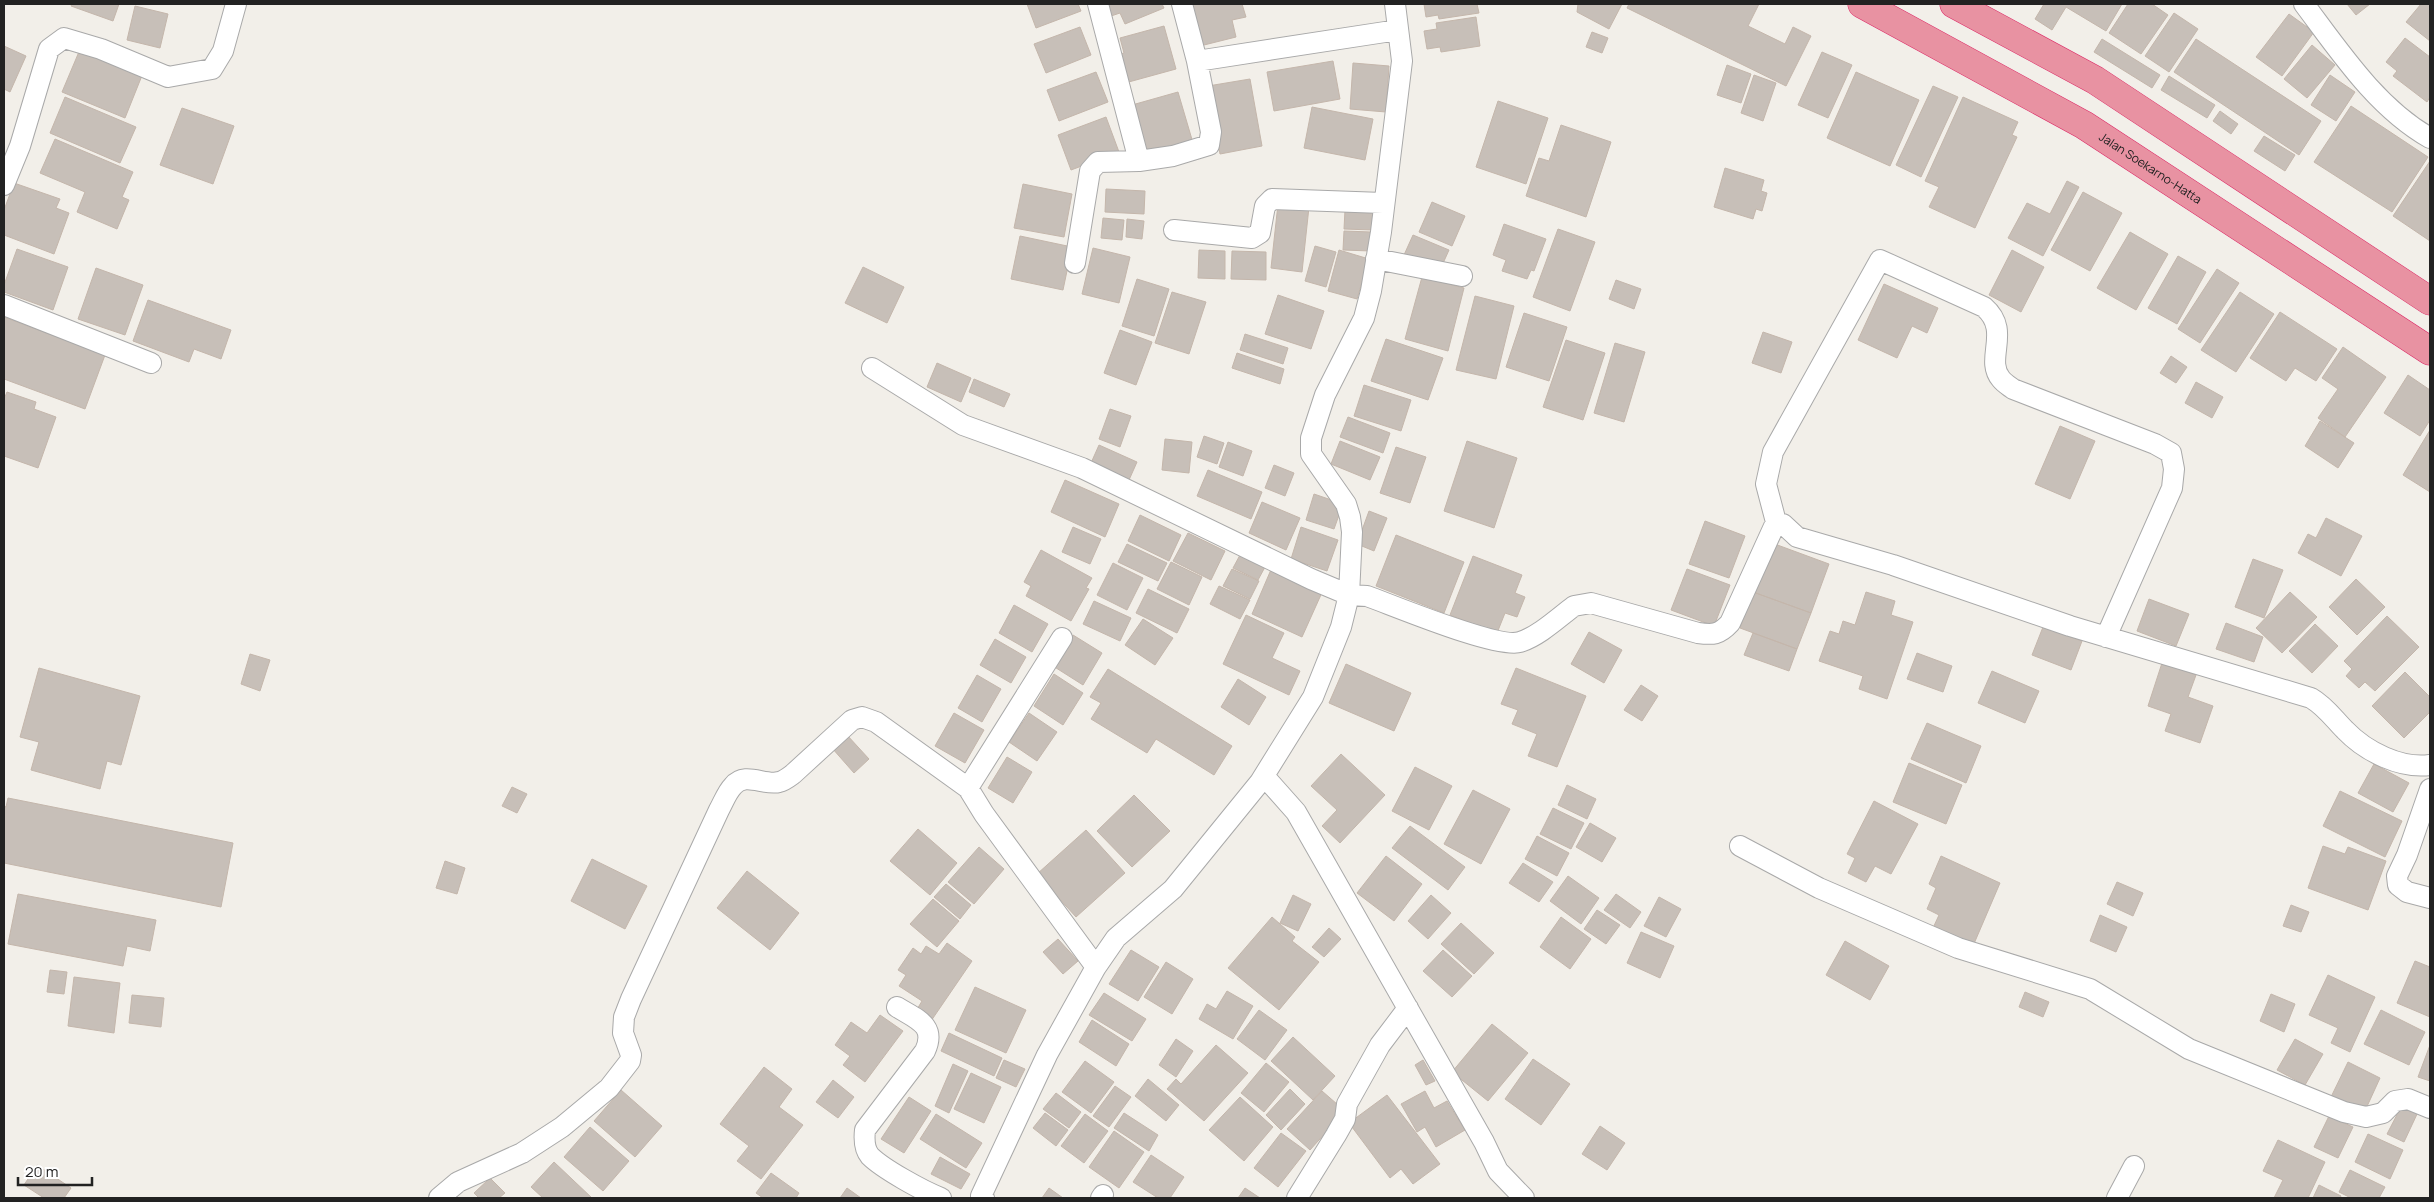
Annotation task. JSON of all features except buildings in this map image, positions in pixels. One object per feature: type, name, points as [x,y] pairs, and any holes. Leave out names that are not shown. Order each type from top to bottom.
[{"type":"highway","name":"Jalan Soekarno-Hatta","points":[[1862,4],[2084,125],[2430,351]]},
{"type":"highway","points":[[1954,4],[2095,80],[2430,301]]},
{"type":"street","points":[[4,185],[20,146],[49,49],[64,38],[102,49],[168,77],[212,69],[223,51],[236,4]]},
{"type":"street","points":[[1098,4],[1139,160]]},
{"type":"street","points":[[1075,263],[1090,171],[1098,162],[1173,156],[1209,146],[1211,132],[1198,61],[1182,4]]},
{"type":"street","points":[[980,1197],[1047,1055],[1096,966],[1116,938],[1173,889],[1264,776],[1313,697],[1341,627],[1348,595],[1352,532],[1350,517],[1346,504],[1311,454],[1311,438],[1325,395],[1364,318],[1376,259],[1402,61],[1394,4]]},
{"type":"street","points":[[2304,4],[2352,68],[2396,114],[2430,138]]},
{"type":"street","points":[[1198,61],[1398,30]]},
{"type":"street","points":[[1174,230],[1252,238],[1260,233],[1265,206],[1272,199],[1383,203]]},
{"type":"street","points":[[1376,259],[1462,276]]},
{"type":"street","points":[[872,368],[963,424],[1082,468],[1311,579],[1348,595],[1367,596],[1490,640],[1518,643],[1527,640],[1581,603],[1591,603],[1698,633],[1715,635],[1722,632],[1730,623],[1776,522],[1766,484],[1773,452],[1880,260],[1984,307],[1995,316],[1997,370],[1999,378],[2012,389],[2155,444],[2170,454],[2174,468],[2172,488],[2106,637]]},
{"type":"street","points":[[4,305],[151,364]]},
{"type":"street","points":[[1776,522],[1783,524],[1797,537],[1893,565],[2106,637],[2311,698],[2320,703],[2347,732],[2366,747],[2388,758],[2416,767],[2430,765]]},
{"type":"street","points":[[968,788],[1062,638]]},
{"type":"street","points":[[439,1198],[458,1182],[522,1153],[562,1127],[609,1088],[630,1061],[631,1055],[623,1033],[623,1027],[631,999],[732,786],[738,781],[747,779],[777,783],[782,781],[793,774],[852,720],[862,717],[876,722],[968,788],[984,814],[1096,966]]},
{"type":"street","points":[[1264,776],[1296,812],[1484,1142],[1498,1171],[1524,1198]]},
{"type":"street","points":[[2430,789],[2407,855],[2396,876],[2398,885],[2407,892],[2430,898]]},
{"type":"street","points":[[1740,846],[1819,888],[1958,948],[2090,989],[2189,1049],[2344,1112],[2366,1118],[2383,1113],[2396,1101],[2408,1099],[2430,1108]]},
{"type":"street","points":[[897,1007],[924,1024],[929,1033],[930,1041],[925,1051],[866,1130],[864,1142],[870,1155],[920,1189],[940,1198]]},
{"type":"street","points":[[1297,1198],[1345,1119],[1347,1104],[1376,1054],[1408,1008]]},
{"type":"street","points":[[2117,1198],[2134,1166]]}]
